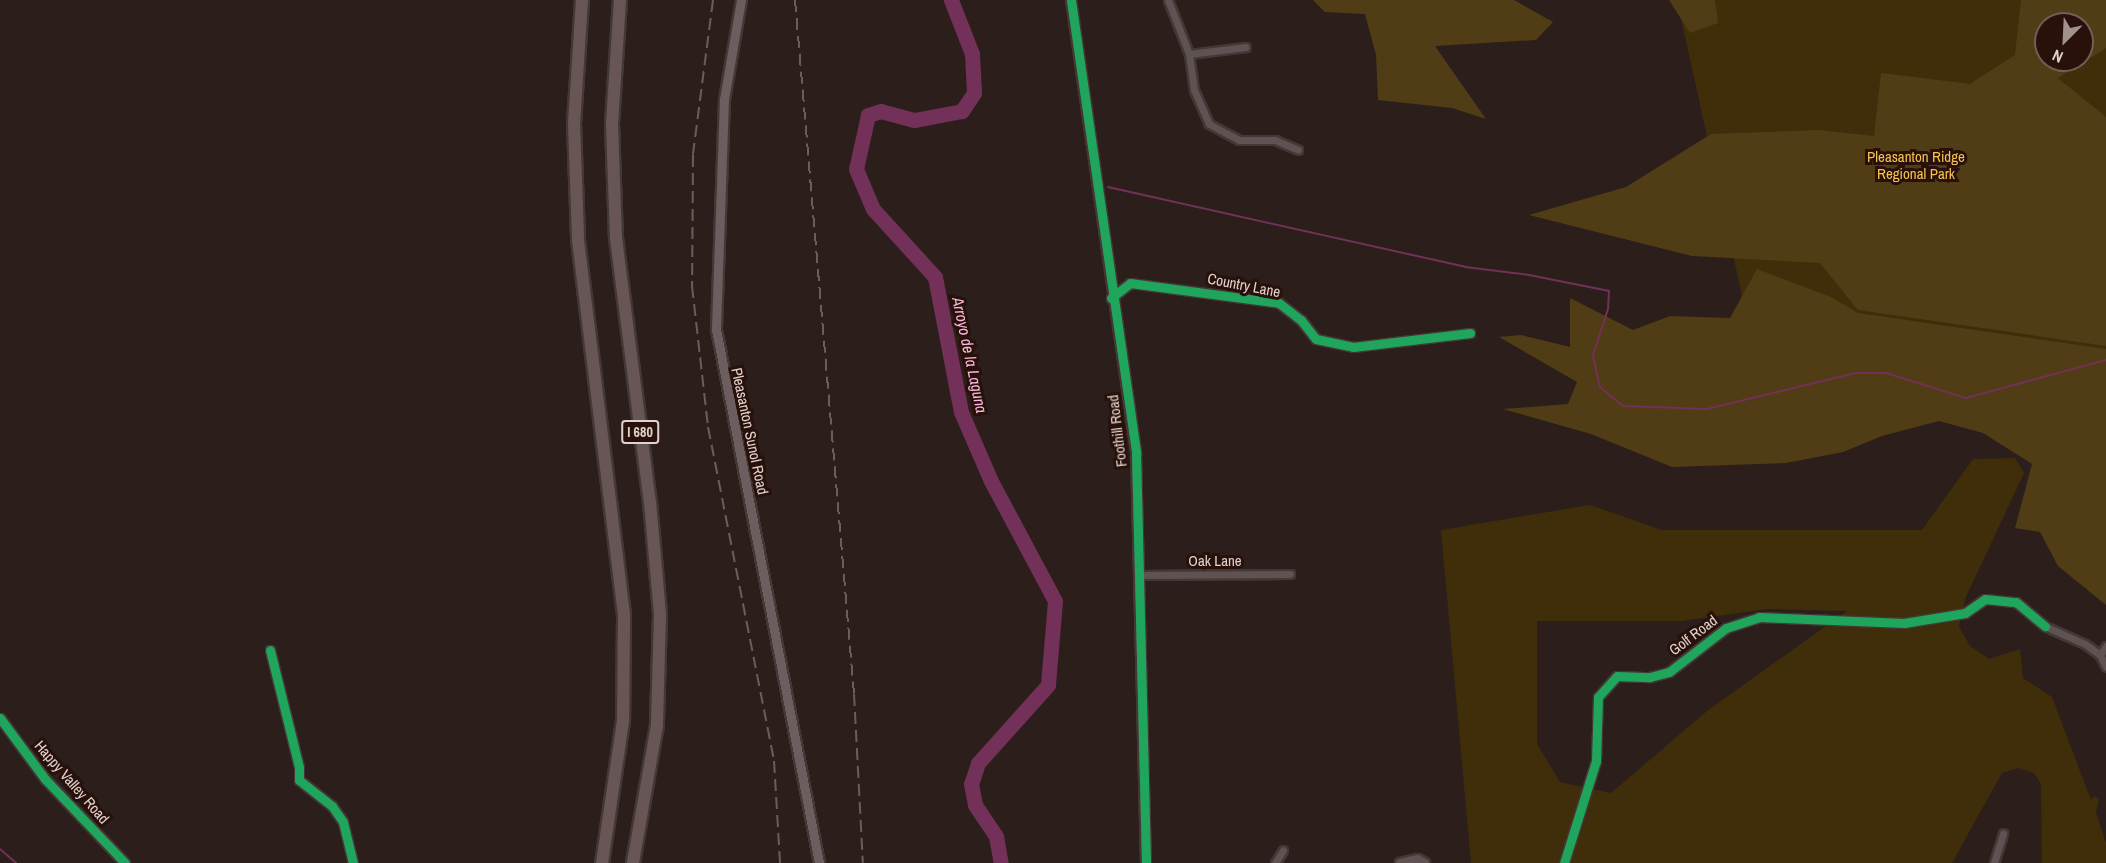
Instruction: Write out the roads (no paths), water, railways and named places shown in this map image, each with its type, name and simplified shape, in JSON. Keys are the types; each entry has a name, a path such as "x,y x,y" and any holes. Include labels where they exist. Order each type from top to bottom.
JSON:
{"highway":[{"name":"I 680","path":"582,0 574,123 578,240 624,616 622,732 602,863"},
{"name":"I 680","path":"620,0 612,124 616,238 650,502 660,615 657,725 633,863"}],"main road":[{"name":"Pleasanton Sunol Road","path":"741,0 721,140 716,328 819,863"}],"street":[{"name":"Foothill Road","path":"1071,0 1096,159 1111,298 1136,453 1141,575 1146,863"},
{"path":"1168,0 1189,54 1194,90 1209,124 1239,140 1275,140 1298,150"},
{"path":"1189,54 1246,47"},
{"name":"Country Lane","path":"1111,298 1130,283 1279,303 1301,320 1316,339 1353,347 1470,333"},
{"name":"Oak Lane","path":"1141,575 1290,574"},
{"name":"Golf Road","path":"1564,863 1596,761 1598,697 1617,676 1650,677 1669,672 1726,628 1759,617 1904,623 1965,613 1985,599 2016,602 2047,627 2085,644 2100,655"},
{"path":"2106,646 2100,655 2106,667"},
{"path":"270,650 299,780 332,806 343,822 353,863"},
{"name":"Happy Valley Road","path":"0,718 45,779 125,863"},
{"path":"1994,863 2003,833"},
{"path":"1275,863 1283,850"},
{"path":"1400,863 1418,859 1425,863"}],"waterway":[{"name":"Arroyo de la Laguna","path":"951,0 972,54 974,93 962,111 914,120 881,111 868,115 856,169 873,209 935,277 961,412 991,481 1055,601 1048,685 978,763 971,784 975,805 996,836 1001,863"},
{"path":"1108,187 1465,267 1529,275 1609,291 1608,309 1593,355 1600,387 1623,406 1707,409 1856,373 1886,373 1966,398 2106,360"},
{"path":"0,849 16,863"}],"railway":[{"path":"713,0 693,155 692,286 708,427 774,761 780,863"},
{"path":"795,0 854,694 863,863"}],"park label":[{"name":"Pleasanton Ridge Regional Park","path":"1916,164"}]}
